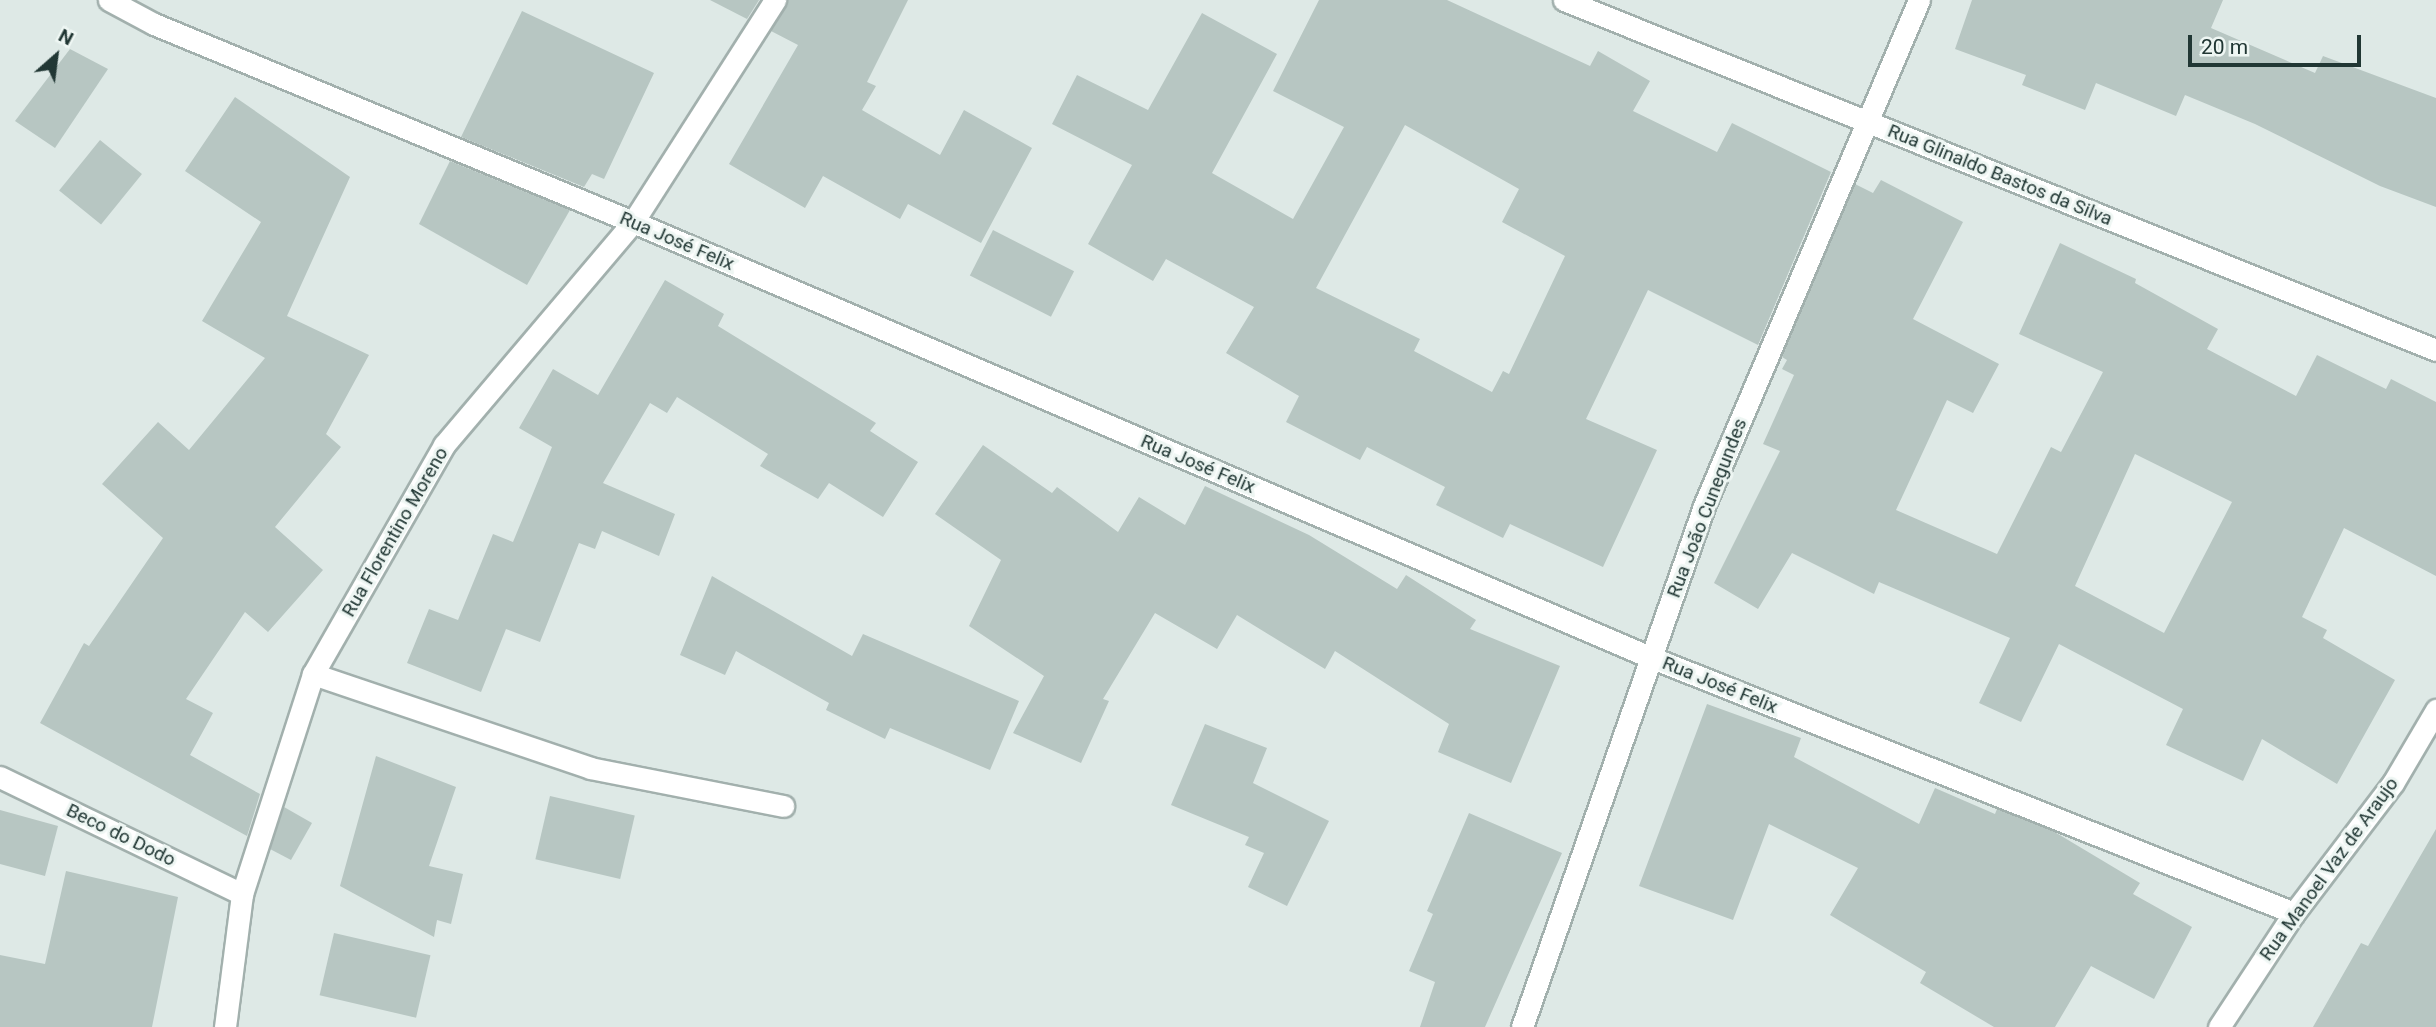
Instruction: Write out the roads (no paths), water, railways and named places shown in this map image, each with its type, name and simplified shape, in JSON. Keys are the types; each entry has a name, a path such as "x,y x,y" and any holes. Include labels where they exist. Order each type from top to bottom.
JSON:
{"street":[{"name":"Rua José Felix","path":"109,0 155,24 633,222 1650,657 2294,913"},
{"name":"Rua Florentino Moreno","path":"225,1027 242,894 313,674 444,445 633,222 775,0"},
{"name":"Rua Glinaldo Bastos da Silva","path":"1564,0 2436,350"},
{"name":"Rua João Cunegundes","path":"1522,1027 1704,506 1871,122 1919,0"},
{"path":"313,674 590,768 783,806"},
{"name":"Rua Manoel Vaz de Araujo","path":"2219,1027 2294,913 2393,783 2436,709"},
{"name":"Beco do Dodo","path":"0,777 242,894"}]}
